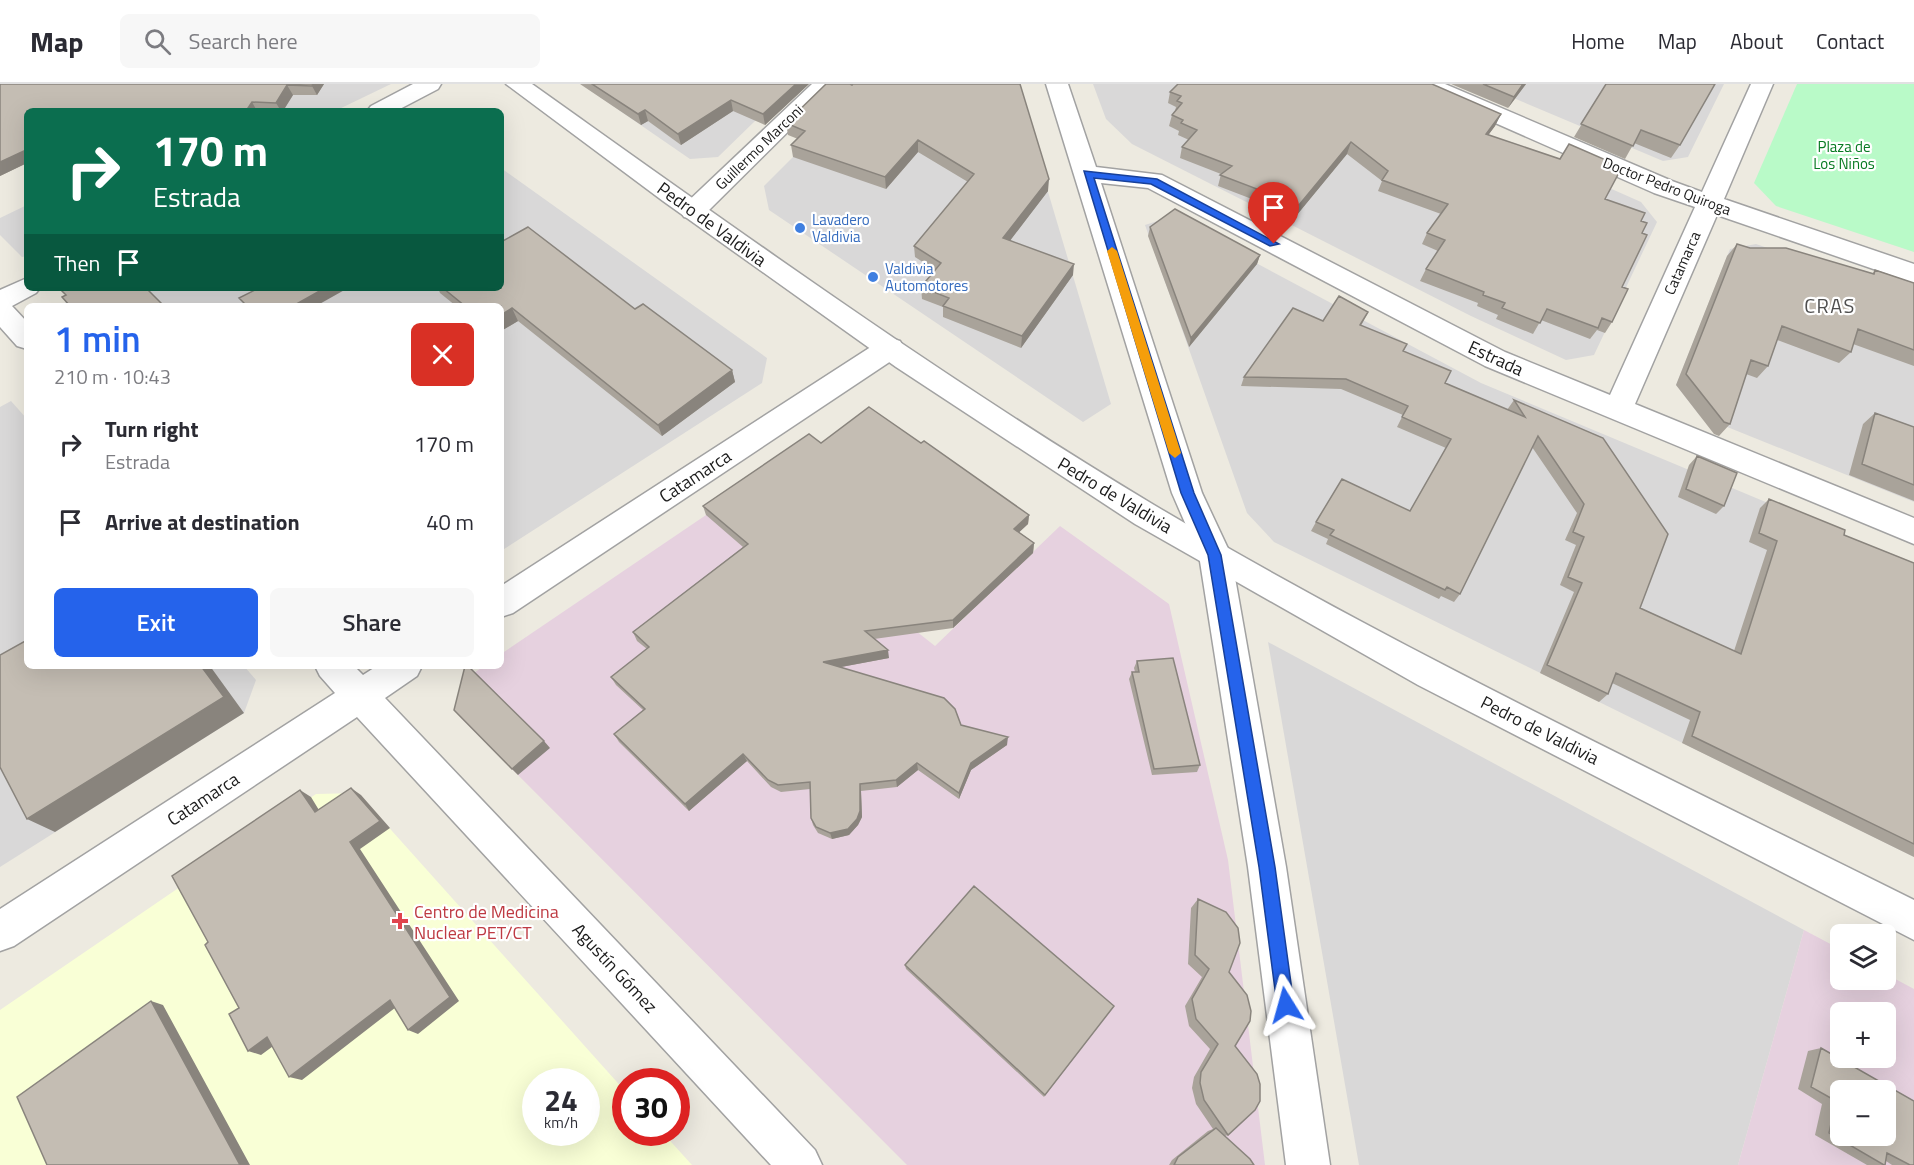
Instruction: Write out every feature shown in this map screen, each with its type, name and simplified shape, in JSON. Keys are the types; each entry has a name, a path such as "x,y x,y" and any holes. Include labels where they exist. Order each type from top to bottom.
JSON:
{"street":[{"path":"385,108 430,84"},
{"name":"Pedro de Valdivia","path":"517,84 890,348 1050,456 1215,555 1456,687 1914,921"},
{"name":"Guillermo Marconi","path":"693,210 825,84"},
{"path":"1057,84 1088,174 1187,493 1215,555 1267,867 1308,1165"},
{"name":"Doctor Pedro Quiroga","path":"1426,84 1662,188 1914,274"},
{"name":"Catamarca","path":"1618,410 1762,84"},
{"name":"Estrada","path":"1088,174 1153,181 1495,359 1914,531"},
{"path":"0,301 24,289"},
{"path":"0,310 24,336"},
{"name":"Catamarca","path":"504,601 890,348"},
{"name":"Agustín Gómez","path":"335,669 800,1165"},
{"name":"Catamarca","path":"0,932 400,669"}],"shaded area":[{"path":"276,84 391,84 341,108 227,108"},
{"path":"581,84 793,84 718,157 690,159"},
{"path":"866,84 1016,84 1111,404 1083,422 769,210 764,186"},
{"path":"1093,84 1374,84 1641,202 1657,222 1594,355 1566,360 1471,316 1132,144 1106,119"},
{"path":"1480,84 1724,84 1688,157 1663,161"},
{"path":"504,170 767,358 762,383 504,549 504,303 65,302 71,291 504,291"},
{"path":"24,206 24,257 0,235 0,218"},
{"path":"1170,217 1481,383 1914,564 1914,857 1274,542 1247,513 1145,225"},
{"path":"1756,244 1914,299 1914,502 1700,416 1676,385 1730,249"},
{"path":"11,401 24,416 24,669 247,669 256,680 244,713 0,867 0,407"},
{"path":"740,492 935,646 1060,526 1169,604 1228,860 1265,1165 907,1165 460,717 471,675 480,669 504,669 504,652"},
{"path":"1268,642 1804,930 1738,1165 1359,1165"},
{"path":"358,793 612,1076 612,1146 675,1146 692,1165 0,1165 0,1010 316,794"},
{"path":"1804,930 1830,944 1830,990 1896,990 1896,979 1914,989 1914,1165 1738,1165"}],"green space":[{"name":"Plaza de Los Niños","path":"1797,84 1914,84 1914,252 1776,206 1754,183"}],"building":[{"path":"0,84 313,84 312,86 287,85 276,103 252,102 248,108 24,108 24,151 0,162"},
{"path":"592,84 796,84 763,114 731,100 678,134 645,110 638,114"},
{"path":"826,84 1020,84 1049,179 1003,238 1074,264 1022,336 943,306 949,298 921,287 941,263 914,246 974,174 918,140 885,177 791,145 805,131 786,123"},
{"path":"1178,84 1432,84 1501,114 1486,134 1560,159 1569,144 1622,167 1605,199 1645,213 1641,221 1647,223 1642,233 1647,235 1622,287 1628,289 1612,322 1602,318 1598,328 1547,309 1540,323 1502,308 1505,303 1483,295 1484,292 1426,269 1445,240 1427,233 1448,204 1382,180 1388,171 1351,142 1299,205 1220,175 1232,166 1182,147 1197,130 1181,123 1183,120 1172,115 1182,103 1177,101 1181,96 1170,92"},
{"path":"1483,84 1523,84 1514,97"},
{"path":"1606,84 1715,84 1680,145 1641,130 1633,146 1581,124"},
{"path":"1175,209 1260,255 1191,338 1150,227"},
{"path":"528,227 635,309 643,304 732,370 658,425 512,308 504,313 504,303 461,303 447,291 504,291 504,240"},
{"path":"1737,244 1750,248 1786,248 1874,274 1875,270 1914,283 1914,350 1858,329 1851,352 1782,326 1768,366 1751,360 1730,424 1724,422 1686,374"},
{"path":"62,291 149,291 161,303 67,303 62,297 66,295"},
{"path":"253,291 320,291 298,303 244,303 239,298"},
{"path":"1339,296 1368,312 1360,325 1407,344 1403,351 1451,371 1445,383 1525,417 1514,400 1603,438 1668,534 1640,608 1741,654 1777,541 1759,533 1769,499 1845,530 1844,535 1914,563 1914,844 1692,736 1700,712 1616,673 1608,694 1547,665 1582,583 1568,577 1584,537 1573,532 1584,504 1538,436 1460,594 1447,587 1445,590 1330,535 1334,530 1316,522 1342,479 1410,511 1451,439 1402,417 1408,406 1346,379 1244,377 1293,308 1323,321"},
{"path":"869,407 921,443 924,441 1029,515 1014,529 1034,543 953,620 865,631 888,650 823,662 944,698 955,709 961,725 1008,737 971,763 959,793 917,763 896,780 860,784 860,811 857,819 848,829 830,833 816,827 811,818 810,782 778,785 768,780 743,754 685,804 614,734 645,709 611,677 649,647 633,632 748,544 703,506 809,434 821,443"},
{"path":"1875,413 1914,427 1914,485 1862,464"},
{"path":"1697,456 1737,473 1724,506 1686,489"},
{"path":"24,642 24,669 203,669 224,697 27,819 0,767 0,655"},
{"path":"1173,658 1200,765 1154,769 1132,672 1139,672 1137,661"},
{"path":"464,669 471,669 544,741 512,769 454,710"},
{"path":"351,788 380,821 350,842 450,997 408,1030 390,1000 289,1077 267,1037 248,1051 229,1014 239,1008 205,945 208,942 172,876 300,790 315,812"},
{"path":"974,886 1114,1006 1045,1095 905,965"},
{"path":"1198,899 1226,912 1238,928 1240,943 1229,972 1247,995 1251,1011 1250,1021 1235,1046 1257,1074 1260,1084 1260,1101 1255,1110 1228,1135 1204,1100 1200,1083 1201,1072 1218,1044 1196,1019 1192,999 1209,969 1195,955"},
{"path":"151,1001 240,1165 47,1165 17,1097"},
{"path":"1821,1048 1830,1053 1830,1068 1856,1068 1877,1080 1830,1080 1830,1098 1811,1087"},
{"path":"1896,1091 1914,1101 1914,1165 1887,1153 1884,1165 1851,1146 1896,1146"},
{"path":"1216,1128 1254,1165 1174,1165 1178,1157"}],"slow traffic":[{"path":"1112,251 1175,453"}],"place":[{"name":"Lavadero Valdivia","path":"800,228"},
{"name":"Valdivia Automotores","path":"873,277"},
{"name":"Centro de Medicina Nuclear PET/CT","path":"400,921"}],"district":[{"name":"CRAS","path":"1830,305"}],"route":[{"path":"1274,244 1153,181 1088,174 1187,493 1215,555 1267,867 1286,1005"}]}
